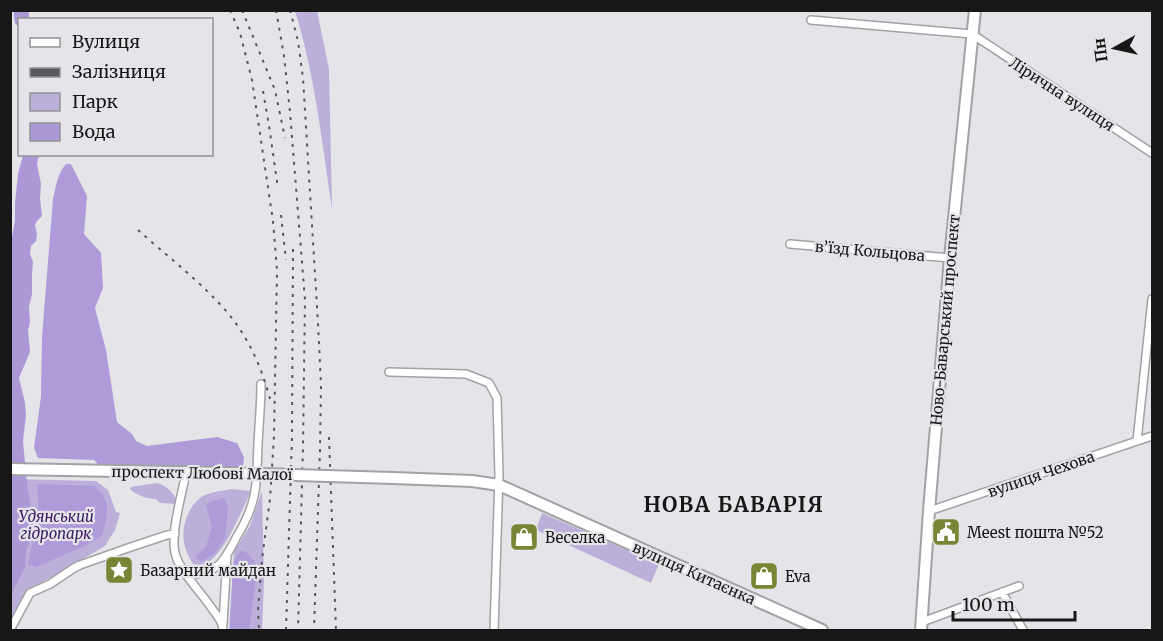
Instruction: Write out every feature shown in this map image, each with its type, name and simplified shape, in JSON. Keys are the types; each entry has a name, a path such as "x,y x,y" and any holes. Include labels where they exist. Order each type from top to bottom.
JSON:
{"main road":[{"name":"Ново-Баварський проспект","path":"922,628 929,511 950,258 975,10"},
{"name":"проспект Любові Малої","path":"10,469 393,478"},
{"name":"вулиця Китаєнка","path":"393,478 499,485 822,630"}],"street":[{"path":"811,20 972,34"},
{"name":"Лірична вулиця","path":"972,34 1152,153"},
{"name":"в’їзд Кольцова","path":"790,244 950,258"},
{"path":"1137,441 1152,299"},
{"path":"389,372 466,374 489,383 497,399 499,485 494,630"},
{"path":"188,575 213,570 227,555 247,518 255,495 261,384"},
{"name":"вулиця Чехова","path":"929,511 1152,436"},
{"path":"186,473 175,534 175,555 223,627"},
{"path":"10,630 30,593 50,584 74,568 175,534"},
{"path":"223,627 227,555"},
{"path":"922,628 1019,586"},
{"path":"1002,592 1023,630"}],"green space":[{"path":"295,11 317,11 329,69 332,209 313,84"},
{"path":"66,164 71,164 87,196 84,234 101,253 103,288 95,308 106,350 117,422 132,434 136,441 147,446 217,437 237,443 244,457 243,467 100,466 94,460 38,458 34,448 41,396 42,337 53,199 59,176"},
{"name":"Удянський гідропарк","path":"11,479 96,481 108,490 116,512 120,513 115,530 105,546 27,591 11,624"},
{"path":"157,483 172,492 177,501 176,504 160,503 156,499 142,496 130,489"},
{"path":"37,484 94,486 102,493 107,504 106,522 101,537 36,567 28,564 39,514"},
{"path":"231,489 251,491 232,530 214,558 200,565 193,564 185,548 183,536 190,510 203,496"},
{"path":"262,491 264,581 262,630 229,630 234,551 250,526"},
{"path":"224,498 228,506 225,538 215,553 203,561 197,560 196,556 206,547 212,527 206,505"},
{"path":"542,513 659,564 651,583 536,530"},
{"path":"240,551 246,552 255,562 256,579 249,630 230,630 233,564"}],"water":[{"path":"23,156 39,156 37,164 41,184 42,216 35,225 36,241 31,246 30,254 33,262 28,330 30,352 19,378 25,403 23,441 33,523 26,551 25,567 11,595 11,243 18,174"}],"waterway":[{"path":"21,10 22,18"}],"railway":[{"path":"230,10 240,33 252,80 273,221 277,270 274,436 258,610 259,630"},
{"path":"242,10 275,90 285,138"},
{"path":"276,10 290,112 305,300 298,630"},
{"path":"290,10 298,41 303,78 321,386 314,630"},
{"path":"263,91 278,189"},
{"path":"281,215 286,260"},
{"path":"138,230 206,290 235,322 254,355 271,403"},
{"path":"286,630 292,436 293,249"},
{"path":"329,437 336,630"}],"place":[{"name":"Meest пошта №52","path":"946,532"},
{"name":"Веселка","path":"524,537"},
{"name":"Базарний майдан","path":"119,570"},
{"name":"Eva","path":"764,576"}],"district":[{"name":"НОВА БАВАРІЯ","path":"734,504"}]}
